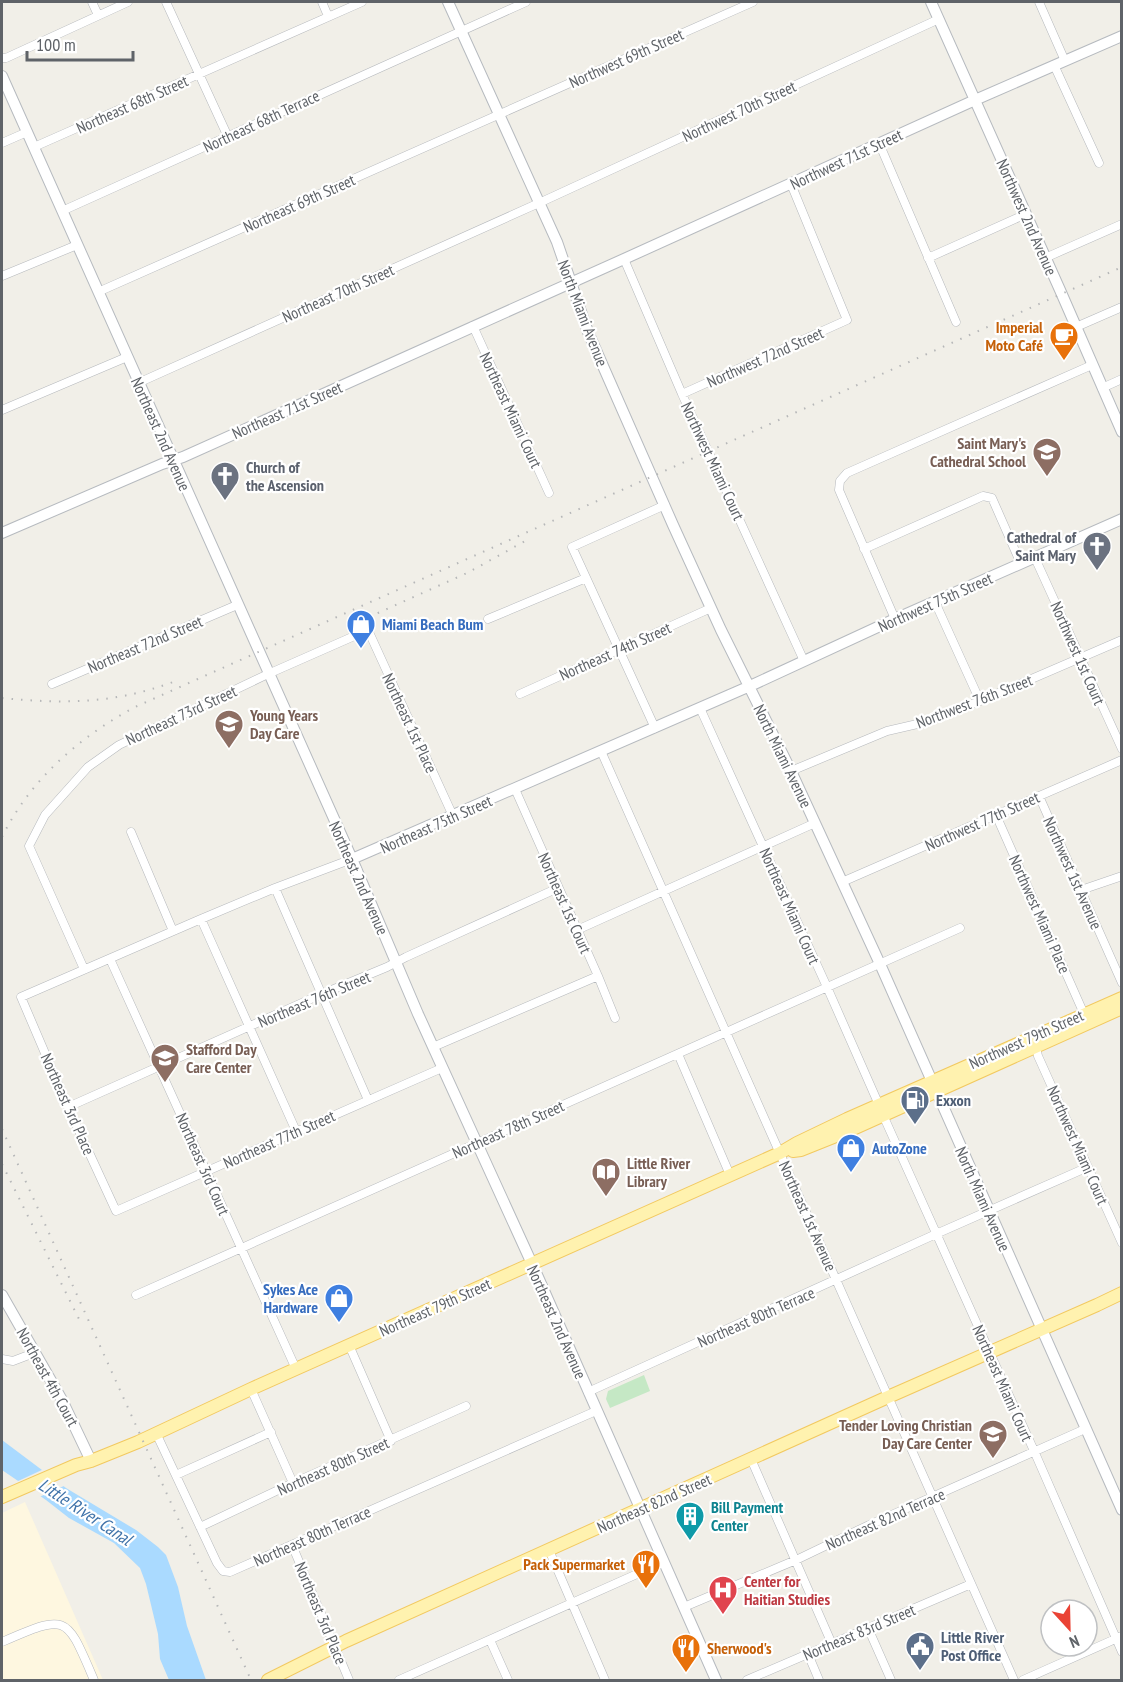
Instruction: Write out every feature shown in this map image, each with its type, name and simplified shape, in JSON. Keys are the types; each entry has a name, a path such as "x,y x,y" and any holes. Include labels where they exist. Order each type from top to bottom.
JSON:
{"main road":[{"name":"North Miami Avenue","path":"448,2 557,242 588,332 711,608 791,771 880,964 1041,1330 1086,1429 1116,1485 1122,1510"},
{"name":"Northwest 2nd Avenue","path":"931,2 1122,432"},
{"name":"Northwest 71st Street","path":"571,283 1122,36"},
{"name":"Northeast 2nd Avenue","path":"2,76 716,1680"},
{"name":"Northeast 71st Street","path":"2,533 571,283"},
{"name":"Northwest 75th Street","path":"750,686 1122,519"},
{"name":"Northeast 75th Street","path":"352,859 750,686"},
{"name":"Northwest 79th Street","path":"933,1087 1122,998"},
{"name":"Northwest 79th Street","path":"933,1087 1036,1047 1122,1008"},
{"path":"1036,1047 1084,1014"},
{"name":"Northeast 79th Street","path":"2,1506 27,1490 76,1465 91,1461 156,1433 780,1153 801,1150 933,1087"},
{"name":"Northeast 82nd Street","path":"268,1680 335,1646 1122,1293"},
{"name":"Northeast 4th Court","path":"2,1295 66,1407 91,1461"},
{"name":"Northeast 79th Street","path":"2,1497 27,1490"}],"street":[{"path":"92,2 98,15"},
{"path":"2,58 128,2"},
{"path":"166,2 228,137"},
{"path":"322,2 328,16"},
{"name":"Northeast 68th Street","path":"33,147 362,2"},
{"name":"Northeast 68th Terrace","path":"62,211 526,2"},
{"name":"Northwest 69th Street","path":"499,114 753,2"},
{"path":"1039,2 1065,61"},
{"name":"Northwest 70th Street","path":"539,202 939,19"},
{"path":"1054,65 1099,163"},
{"name":"Northeast 69th Street","path":"98,292 499,114"},
{"path":"2,143 27,132"},
{"path":"879,143 956,322"},
{"name":"Northwest 72nd Street","path":"682,394 847,320 791,184"},
{"name":"Northeast 70th Street","path":"138,382 539,202"},
{"path":"928,258 1026,214"},
{"path":"1046,258 1122,224"},
{"path":"2,276 77,245"},
{"name":"Northwest Miami Court","path":"624,259 682,394 804,661"},
{"path":"1076,327 1122,307"},
{"name":"Northeast Miami Court","path":"473,326 549,493"},
{"path":"2,410 127,357"},
{"path":"895,619 839,490 840,481 848,473 1092,365"},
{"path":"1102,388 1122,380"},
{"path":"864,549 983,496 992,498 1021,564"},
{"path":"655,728 572,547 665,505"},
{"name":"Northwest 1st Court","path":"1035,558 1122,749"},
{"path":"488,619 586,578"},
{"path":"935,602 980,701"},
{"name":"Northeast 72nd Street","path":"52,684 237,605"},
{"name":"Northeast 74th Street","path":"520,694 711,608"},
{"name":"Northeast 73rd Street","path":"84,969 29,846 45,815 88,767 118,745 268,674 368,630"},
{"name":"Northeast 1st Place","path":"368,630 453,816"},
{"name":"Northwest 76th Street","path":"791,771 887,731 926,722 980,701 1122,640"},
{"name":"Northeast Miami Court","path":"700,708 1118,1637 1122,1652"},
{"name":"Northeast 1st Avenue","path":"602,751 1014,1680"},
{"name":"Northwest 77th Street","path":"842,882 1122,760"},
{"name":"Northeast 1st Court","path":"515,789 615,1018"},
{"name":"Northwest 1st Avenue","path":"1039,796 1122,983"},
{"name":"Northwest Miami Place","path":"996,815 1084,1014"},
{"path":"577,930 815,823"},
{"path":"131,832 173,931"},
{"name":"Northeast 75th Street","path":"21,997 275,888 352,859"},
{"path":"1081,891 1122,876"},
{"path":"275,888 369,1100"},
{"name":"Northeast 76th Street","path":"68,1107 558,888"},
{"path":"201,919 296,1131"},
{"name":"Northeast 78th Street","path":"136,1295 960,928"},
{"name":"Northeast 3rd Court","path":"110,959 296,1369"},
{"path":"433,1047 598,976"},
{"name":"Northeast 3rd Place","path":"21,997 116,1212"},
{"name":"Northwest Miami Court","path":"1036,1047 1122,1243"},
{"path":"678,1054 730,1175"},
{"name":"Northeast 77th Street","path":"116,1212 442,1068"},
{"name":"Northeast 80th Terrace","path":"588,1392 1088,1167"},
{"path":"349,1345 391,1441"},
{"path":"2,1359 13,1361 34,1353"},
{"path":"251,1389 292,1483"},
{"name":"Northeast 80th Street","path":"200,1527 292,1483 466,1406"},
{"name":"Northeast 80th Terrace","path":"200,1527 221,1569 225,1572 233,1571 596,1411"},
{"name":"Northeast 82nd Terrace","path":"684,1607 796,1560 869,1525 1086,1429"},
{"path":"176,1475 271,1432"},
{"path":"156,1433 200,1527"},
{"path":"751,1459 832,1644"},
{"name":"Northeast 3rd Place","path":"292,1545 349,1680"},
{"path":"549,1550 605,1680"},
{"path":"399,1680 664,1562"},
{"name":"Northeast 83rd Street","path":"747,1680 971,1584"},
{"path":"2,1642 44,1624 59,1624 67,1628 76,1639 94,1680"},
{"path":"868,1628 891,1680"},
{"path":"1023,1680 1118,1637"},
{"path":"490,1640 508,1680"},
{"path":"808,1654 819,1680"}],"shaded area":[{"path":"25,1502 103,1680 2,1680 2,1513"}],"green space":[{"path":"644,1375 650,1391 610,1408 606,1399 608,1391"}],"water":[{"name":"Little River Canal","path":"2,1440 66,1488 136,1530 166,1555 206,1680 169,1680 160,1659 158,1634 140,1568 114,1543 69,1518 2,1470"}],"pier":[{"path":"44,1469 66,1485 37,1498 16,1482"}],"railway":[{"path":"2,837 13,816 27,797 58,762 95,732 135,707 1122,267"},
{"path":"369,617 467,573 527,540"},
{"path":"2,698 46,701 88,700 130,695 173,682"},
{"path":"2,1129 251,1680"},
{"path":"2,1164 79,1319"}],"place":[{"name":"Imperial Moto Café","path":"1064,362"},
{"name":"Saint Mary's Cathedral School","path":"1047,478"},
{"name":"Church of the Ascension","path":"225,502"},
{"name":"Cathedral of Saint Mary","path":"1097,572"},
{"name":"Miami Beach Bum","path":"361,650"},
{"name":"Young Years Day Care","path":"229,750"},
{"name":"Stafford Day Care Center","path":"165,1084"},
{"name":"Exxon","path":"915,1126"},
{"name":"AutoZone","path":"851,1174"},
{"name":"Little River Library","path":"606,1198"},
{"name":"Sykes Ace Hardware","path":"339,1324"},
{"name":"Tender Loving Christian Day Care Center","path":"993,1460"},
{"name":"Bill Payment Center","path":"690,1542"},
{"name":"Pack Supermarket","path":"646,1590"},
{"name":"Center for Haitian Studies","path":"723,1616"},
{"name":"Little River Post Office","path":"920,1672"},
{"name":"Sherwood's","path":"686,1674"}]}
